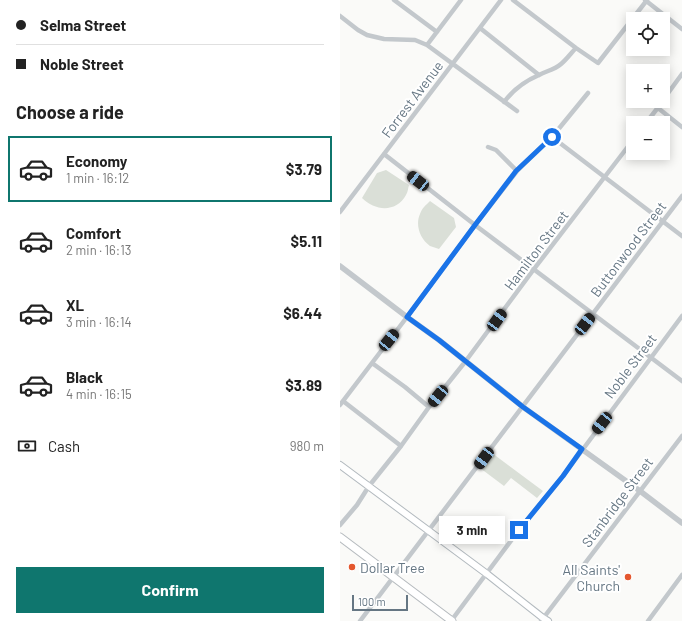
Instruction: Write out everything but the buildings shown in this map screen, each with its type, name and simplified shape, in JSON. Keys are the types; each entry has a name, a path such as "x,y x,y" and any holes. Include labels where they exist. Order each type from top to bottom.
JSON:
{"main road":[{"path":"340,465 487,574 544,620"},
{"path":"340,537 452,621"}],"street":[{"path":"394,0 437,32"},
{"path":"427,45 461,0"},
{"name":"Forrest Avenue","path":"340,212 501,0"},
{"path":"513,0 598,63 646,0 682,29"},
{"path":"340,16 367,35 384,39 415,40 427,45 517,110"},
{"path":"480,28 539,75"},
{"path":"504,102 517,88 561,64 576,48"},
{"path":"670,91 682,74"},
{"path":"401,446 342,403 516,171 552,137 588,93"},
{"path":"652,116 658,108 682,126"},
{"path":"552,137 682,236"},
{"path":"488,147 496,150 516,171"},
{"name":"Hamilton Street","path":"340,525 357,505 369,486 626,149"},
{"path":"384,154 568,296 594,313 682,381"},
{"name":"Buttonwood Street","path":"360,621 682,196"},
{"path":"340,266 439,340 523,407 682,523"},
{"name":"Noble Street","path":"452,621 519,530 563,476 682,316"},
{"path":"372,363 429,407"},
{"name":"Stanbridge Street","path":"544,620 682,436"},
{"path":"648,621 682,575"}],"shaded area":[{"path":"386,170 409,185 408,191 402,201 397,205 379,208 373,206 362,198 377,173"},
{"path":"430,201 454,218 456,227 439,249 426,243 419,232 418,227 421,212"},
{"path":"492,453 543,491 537,498 511,478 504,486 480,468"}],"place":[{"name":"Dollar Tree","path":"352,567"},
{"name":"All Saints' Church","path":"628,577"}],"route":[{"path":"519,530 563,476 582,449 523,407 439,340 407,317 516,171 552,137"}]}
